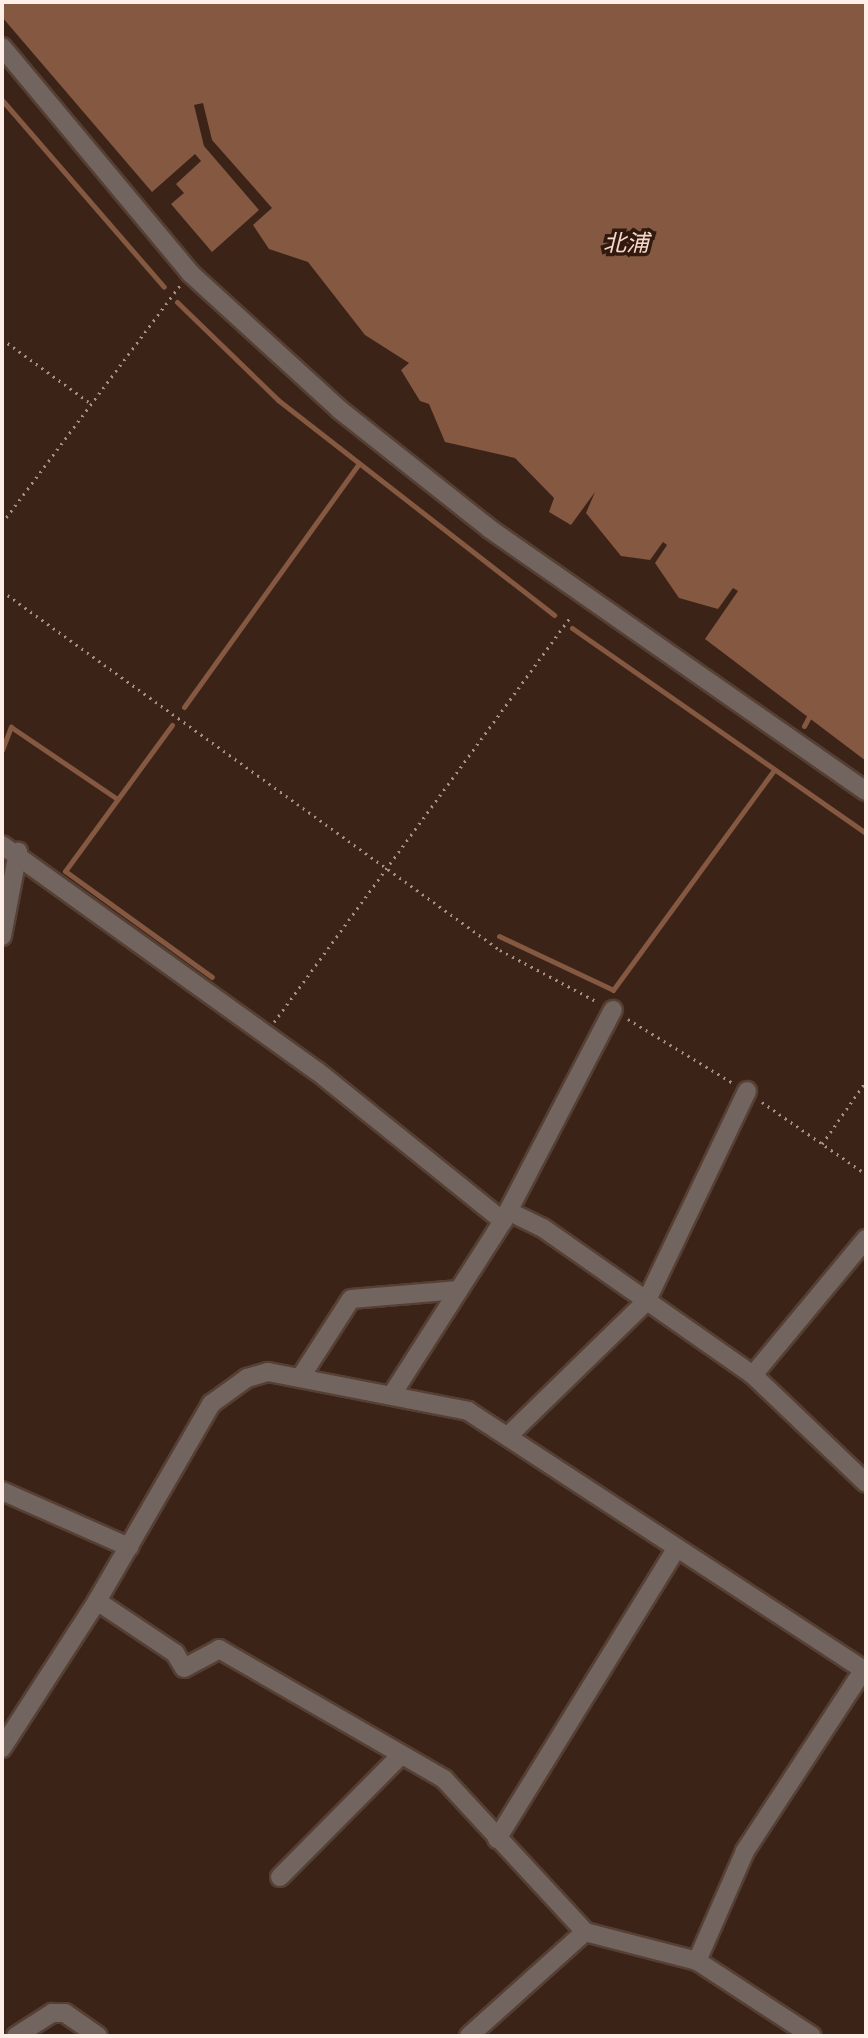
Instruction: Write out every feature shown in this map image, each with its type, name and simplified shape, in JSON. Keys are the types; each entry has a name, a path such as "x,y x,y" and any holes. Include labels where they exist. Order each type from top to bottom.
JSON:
{"street":[{"path":"2,47 190,273 340,410 491,530 866,791"},
{"path":"2,936 10,848"},
{"path":"10,848 266,1033 505,1216 646,1302 753,1375 866,1483"},
{"path":"393,1393 505,1216 613,1010"},
{"path":"509,1435 646,1302 747,1091"},
{"path":"753,1375 866,1239"},
{"path":"302,1375 351,1299 459,1290"},
{"path":"2,1748 97,1601 211,1404 247,1377 268,1371 302,1375 468,1411 509,1435 865,1670 745,1851 697,1961"},
{"path":"2,1491 129,1547"},
{"path":"497,1839 677,1548"},
{"path":"97,1601 175,1653 184,1668 219,1649 444,1779 585,1932 697,1961 812,2036"},
{"path":"279,1877 401,1755"},
{"path":"469,2036 585,1932"},
{"path":"16,2036 52,2013 65,2013 98,2036"}],"path":[{"path":"2,523 89,402 190,273"},
{"path":"2,339 89,402"},
{"path":"2,592 500,950 613,1010 747,1091 866,1174"},
{"path":"266,1033 571,616"},
{"path":"822,1145 866,1081"}],"water":[{"name":"北浦","path":"2,2 866,2 866,761 705,639 738,591 733,588 718,609 679,598 655,563 667,545 663,542 650,560 621,556 586,513 595,492 571,525 549,512 554,498 515,458 445,442 429,404 420,401 401,370 409,363 365,335 308,262 269,249 253,225 272,208 212,140 203,103 194,105 204,146 259,210 212,252 171,204 184,193 176,184 201,161 195,154 152,192 2,17"}],"waterway":[{"path":"2,100 164,287"},
{"path":"177,302 278,400 554,615"},
{"path":"184,707 358,465"},
{"path":"572,628 866,833"},
{"path":"804,726 811,713"},
{"path":"172,725 65,871 212,977"},
{"path":"2,750 11,727 116,798"},
{"path":"499,936 613,990 774,770"}]}
